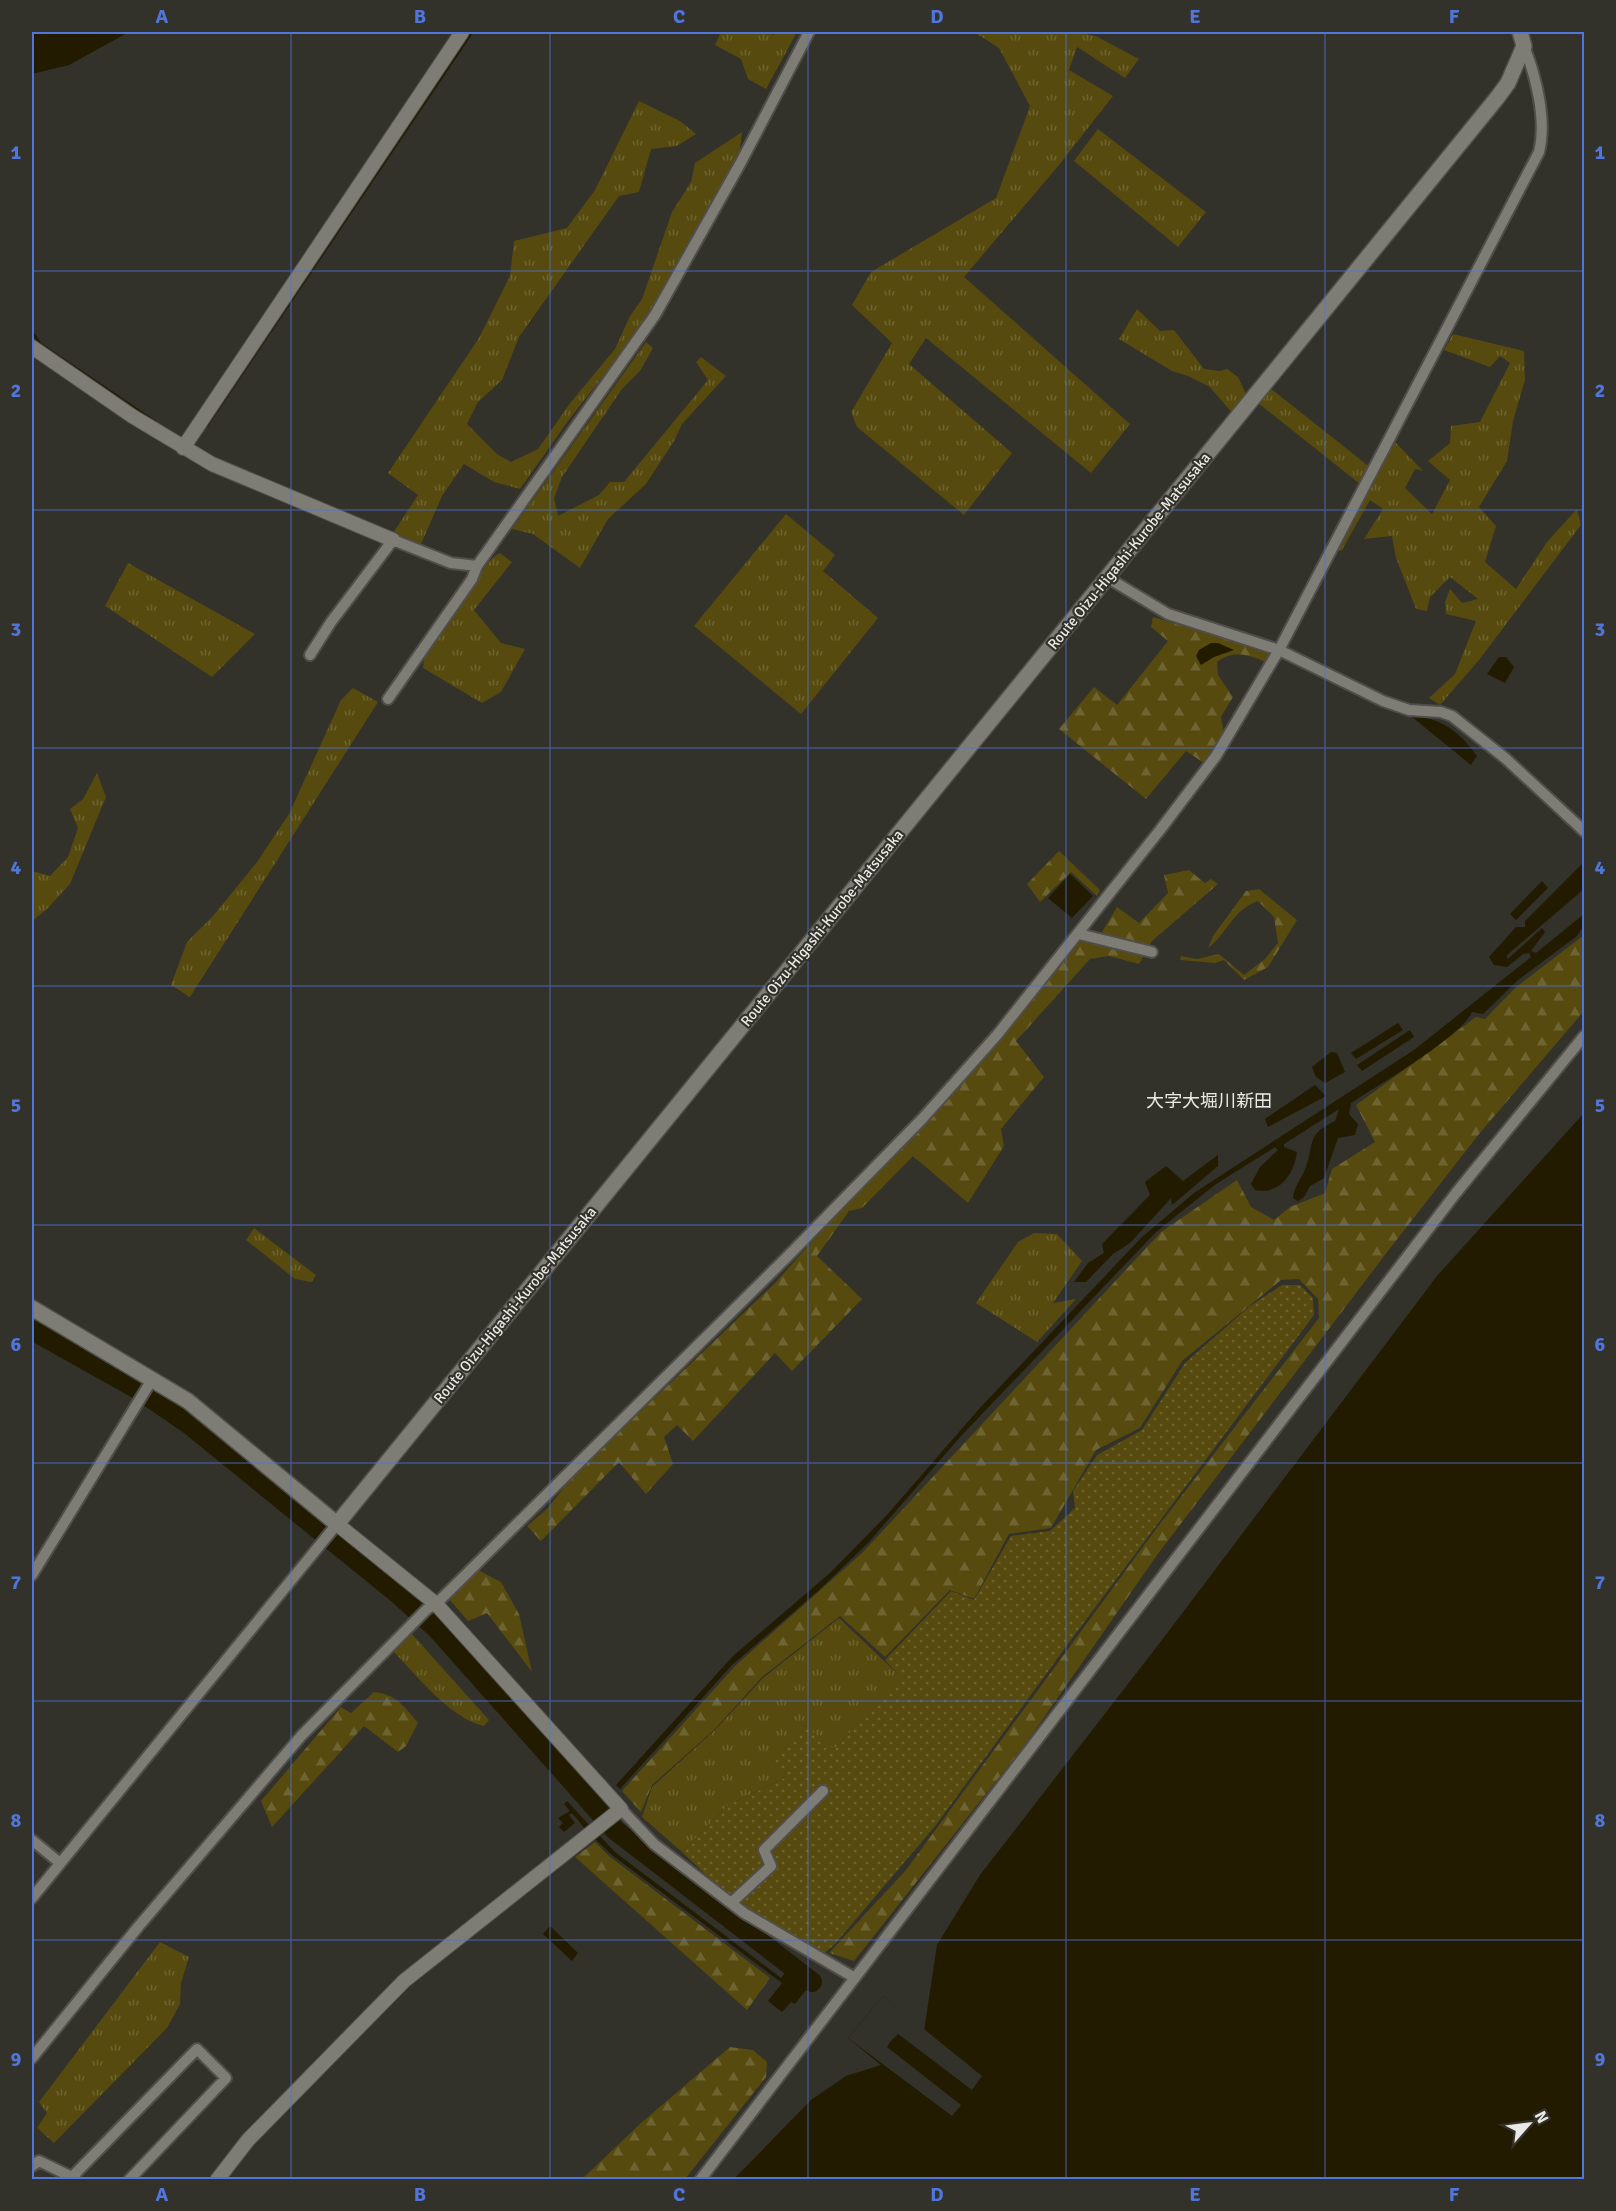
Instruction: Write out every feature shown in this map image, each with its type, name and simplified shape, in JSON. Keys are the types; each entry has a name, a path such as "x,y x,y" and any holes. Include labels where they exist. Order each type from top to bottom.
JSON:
{"main road":[{"name":"Route Oizu-Higashi-Kurobe-Matsusaka","path":"335,1527 1497,98 1508,83 1522,39"},
{"path":"32,1308 150,1381 188,1401 335,1527"}],"street":[{"path":"183,448 462,32"},
{"path":"388,699 472,579 477,566 655,315 740,164 809,32"},
{"path":"32,2058 138,1927 302,1736 417,1618 788,1256 923,1118 997,1035 1079,934 1216,756 1279,650 1539,152 1542,131 1538,103 1531,63 1522,39"},
{"path":"32,347 183,448 213,464 451,563 477,566"},
{"path":"310,655 331,622 393,540"},
{"path":"1108,578 1168,614 1279,650 1398,707 1441,712 1452,716 1505,758 1584,831"},
{"path":"1079,934 1152,952"},
{"path":"700,2180 1456,1193 1584,1036"},
{"path":"32,1575 150,1381"},
{"path":"32,1898 335,1527 431,1606 618,1811 654,1844 731,1903 855,1978"},
{"path":"731,1903 771,1866 764,1850 822,1791"},
{"path":"217,2180 248,2140 404,1981 618,1811"},
{"path":"32,1840 60,1863"},
{"path":"32,2166 39,2161 74,2178 197,2049 226,2079 129,2180"}],"green space":[{"path":"721,32 766,32 773,35 775,32 797,32 766,89 748,79 741,59 715,45"},
{"path":"974,32 1074,32 1096,36 1139,59 1125,78 1077,47 1069,70 1113,96 1059,165 964,277 1130,424 1091,473 926,338 909,364 1012,453 964,515 857,427 851,412 892,343 852,305 871,272 996,198 1030,106 999,48"},
{"path":"639,101 680,121 696,134 677,146 651,149 639,192 619,196 519,337 502,380 478,402 467,424 497,454 511,462 538,449 571,402 615,349 630,316 642,299 672,212 691,182 695,163 742,132 739,155 649,317 568,421 520,489 494,482 464,464 442,496 421,544 393,533 418,495 388,473 479,338 510,276 514,241 567,228 595,190"},
{"path":"1098,129 1206,212 1178,247 1074,161"},
{"path":"1137,309 1160,331 1174,330 1204,369 1220,371 1227,369 1238,377 1246,394 1233,414 1210,387 1172,371 1119,339"},
{"path":"1453,334 1524,351 1525,380 1513,421 1507,461 1479,507 1496,526 1485,562 1516,589 1547,542 1577,509 1581,525 1479,660 1440,705 1429,698 1455,674 1476,621 1446,614 1445,602 1450,589 1462,603 1478,599 1450,577 1430,597 1427,611 1416,609 1396,558 1392,536 1364,539 1383,509 1370,500 1342,550 1336,551 1395,442 1423,471 1415,469 1405,488 1432,514 1450,480 1428,461 1450,443 1451,426 1480,422 1510,363 1500,356 1490,367 1444,350"},
{"path":"646,342 653,348 640,371 622,389 562,477 554,498 558,516 599,495 610,482 624,482 708,380 696,362 701,357 726,376 682,424 674,441 646,484 608,519 580,568 533,534 512,529"},
{"path":"1270,388 1371,468 1360,484 1258,403"},
{"path":"786,514 835,555 823,571 878,618 801,714 694,626"},
{"path":"500,553 512,562 474,610 501,643 525,649 501,692 482,703 423,668 424,656 487,565"},
{"path":"128,563 255,634 212,677 105,606"},
{"path":"1153,617 1272,653 1266,662 1247,655 1235,654 1217,662 1218,675 1233,697 1221,717 1224,734 1204,763 1186,751 1146,799 1059,729 1094,687 1117,705 1168,641 1151,627"},
{"path":"353,688 378,702 190,997 171,985 187,942 214,915 257,862 289,814 341,700"},
{"path":"97,773 106,797 70,884 47,909 32,921 32,871 50,876 68,857 78,828 70,809 83,799"},
{"path":"1059,851 1100,890 1097,896 1071,872 1040,902 1027,884"},
{"path":"1189,870 1205,883 1211,879 1218,884 1152,941 1139,964 1109,956 1090,959 1016,1041 1044,1077 1001,1129 1004,1146 968,1203 913,1156 862,1208 849,1211 817,1256 862,1299 792,1371 775,1353 693,1441 677,1425 664,1437 673,1464 646,1494 619,1462 541,1541 527,1526 547,1509 572,1477 775,1283 835,1216 913,1138 971,1074 1080,940 1096,942 1117,907 1139,923 1168,893 1164,875"},
{"path":"1259,889 1297,920 1268,967 1244,980 1224,960 1215,963 1180,960 1181,956 1197,959 1219,954 1244,975 1265,959 1278,943 1274,917 1258,901 1242,910 1208,948 1213,936 1246,891"},
{"path":"1584,935 1584,1011 1479,1134 1388,1251 1157,1555 1027,1742 854,1961 829,1953 906,1870 1156,1529 1319,1318 1318,1299 1299,1279 1281,1280 1182,1361 1140,1428 1096,1450 1051,1528 1009,1534 974,1599 950,1590 885,1657 840,1616 762,1677 714,1730 652,1785 641,1812 622,1791 736,1665 862,1553 1161,1232 1237,1180 1251,1207 1274,1220 1290,1207 1325,1193 1332,1169 1375,1142 1356,1105 1476,1017 1485,1019 1515,988"},
{"path":"254,1228 316,1275 312,1282 295,1279 246,1240"},
{"path":"1034,1233 1057,1234 1082,1261 1053,1303 1076,1299 1037,1342 976,1303 1018,1242"},
{"path":"1282,1285 1300,1285 1313,1298 1314,1315 1073,1637 936,1825 834,1945 824,1953 729,1897 682,1852 728,1805 785,1778 767,1761 804,1725 834,1749 902,1679 885,1660 951,1591 974,1600 1011,1536 1050,1531 1075,1508 1073,1491 1097,1455 1142,1430 1185,1363 1250,1306"},
{"path":"478,1570 501,1582 519,1614 532,1672 487,1613 468,1621 450,1600"},
{"path":"839,1618 903,1679 833,1750 804,1725 785,1778 728,1805 682,1852 642,1817 652,1787 715,1730 763,1678"},
{"path":"411,1633 489,1720 484,1726 459,1715 447,1706 394,1652"},
{"path":"374,1692 394,1698 418,1723 406,1746 398,1752 364,1726 272,1827 261,1801 341,1707 351,1713"},
{"path":"595,1842 609,1856 770,1978 747,2010 575,1857"},
{"path":"160,1942 189,1957 181,1983 180,2004 167,2028 54,2143 37,2128 47,2113 39,2102"},
{"path":"730,2047 753,2050 767,2062 766,2077 685,2179 582,2179 641,2123"}],"shaded area":[{"path":"32,32 129,32 69,65 32,74"},
{"path":"1211,643 1218,643 1234,650 1214,657 1201,665 1196,656 1199,650"},
{"path":"1499,657 1506,657 1514,667 1505,683 1487,674"},
{"path":"1412,717 1432,719 1457,733 1477,756 1471,765"},
{"path":"1584,862 1584,889 1506,956 1508,959 1542,928 1545,932 1531,951 1536,953 1584,914 1584,925 1577,936 1518,980 1483,1014 1472,1012 1465,1022 1436,1047 1351,1103 1349,1114 1358,1124 1355,1135 1338,1138 1324,1178 1310,1186 1304,1197 1298,1201 1293,1198 1306,1167 1313,1140 1320,1130 1335,1121 1339,1109 1284,1144 1284,1147 1297,1152 1293,1168 1284,1182 1264,1191 1255,1190 1251,1184 1260,1167 1278,1150 1275,1147 1216,1184 1156,1232 961,1436 868,1543 819,1590 732,1665 620,1789 616,1785 733,1656 830,1573 886,1516 979,1409 1141,1238 1194,1193 1414,1050 1531,957 1529,953 1523,954 1507,967 1494,965 1489,957 1516,927 1525,927 1525,921"},
{"path":"1070,874 1093,896 1072,918 1048,898"},
{"path":"1542,881 1548,888 1516,920 1510,914"},
{"path":"1398,1023 1403,1030 1356,1059 1351,1053"},
{"path":"1410,1030 1414,1037 1362,1071 1357,1065"},
{"path":"1331,1052 1337,1053 1345,1072 1325,1083 1316,1077 1312,1067"},
{"path":"1315,1085 1326,1096 1268,1127 1265,1119"},
{"path":"1584,1113 1584,2179 733,2180 811,2100 846,2076 881,2065 848,2038 883,1996 924,2031 937,1945 980,1875 1162,1640 1437,1276"},
{"path":"1218,1155 1218,1166 1172,1205 1171,1198 1130,1243 1113,1254 1086,1282 1074,1282 1088,1263 1104,1253 1102,1244 1150,1195 1145,1182 1166,1166 1183,1181"},
{"path":"567,1801 589,1825 585,1829 572,1813 569,1815 575,1823 564,1832 559,1827 563,1823 558,1818 570,1811 564,1804"},
{"path":"599,1835 615,1852 781,1978 793,1962 814,1980 795,2004 791,2002 782,2012 768,2001 782,1983 612,1855 595,1839"},
{"path":"550,1926 578,1953 572,1961 543,1934"}],"pier":[{"path":"883,1996 982,2076 972,2090 898,2034 890,2042 887,2047 961,2105 952,2116 848,2038"}],"waterway":[{"path":"207,425 472,32"},
{"path":"32,332 40,344 155,422"},
{"path":"32,1330 139,1390 190,1425 398,1594 437,1629 615,1830 812,1982"}],"district":[{"name":"大字大堀川新田","path":"1209,1101"}]}
